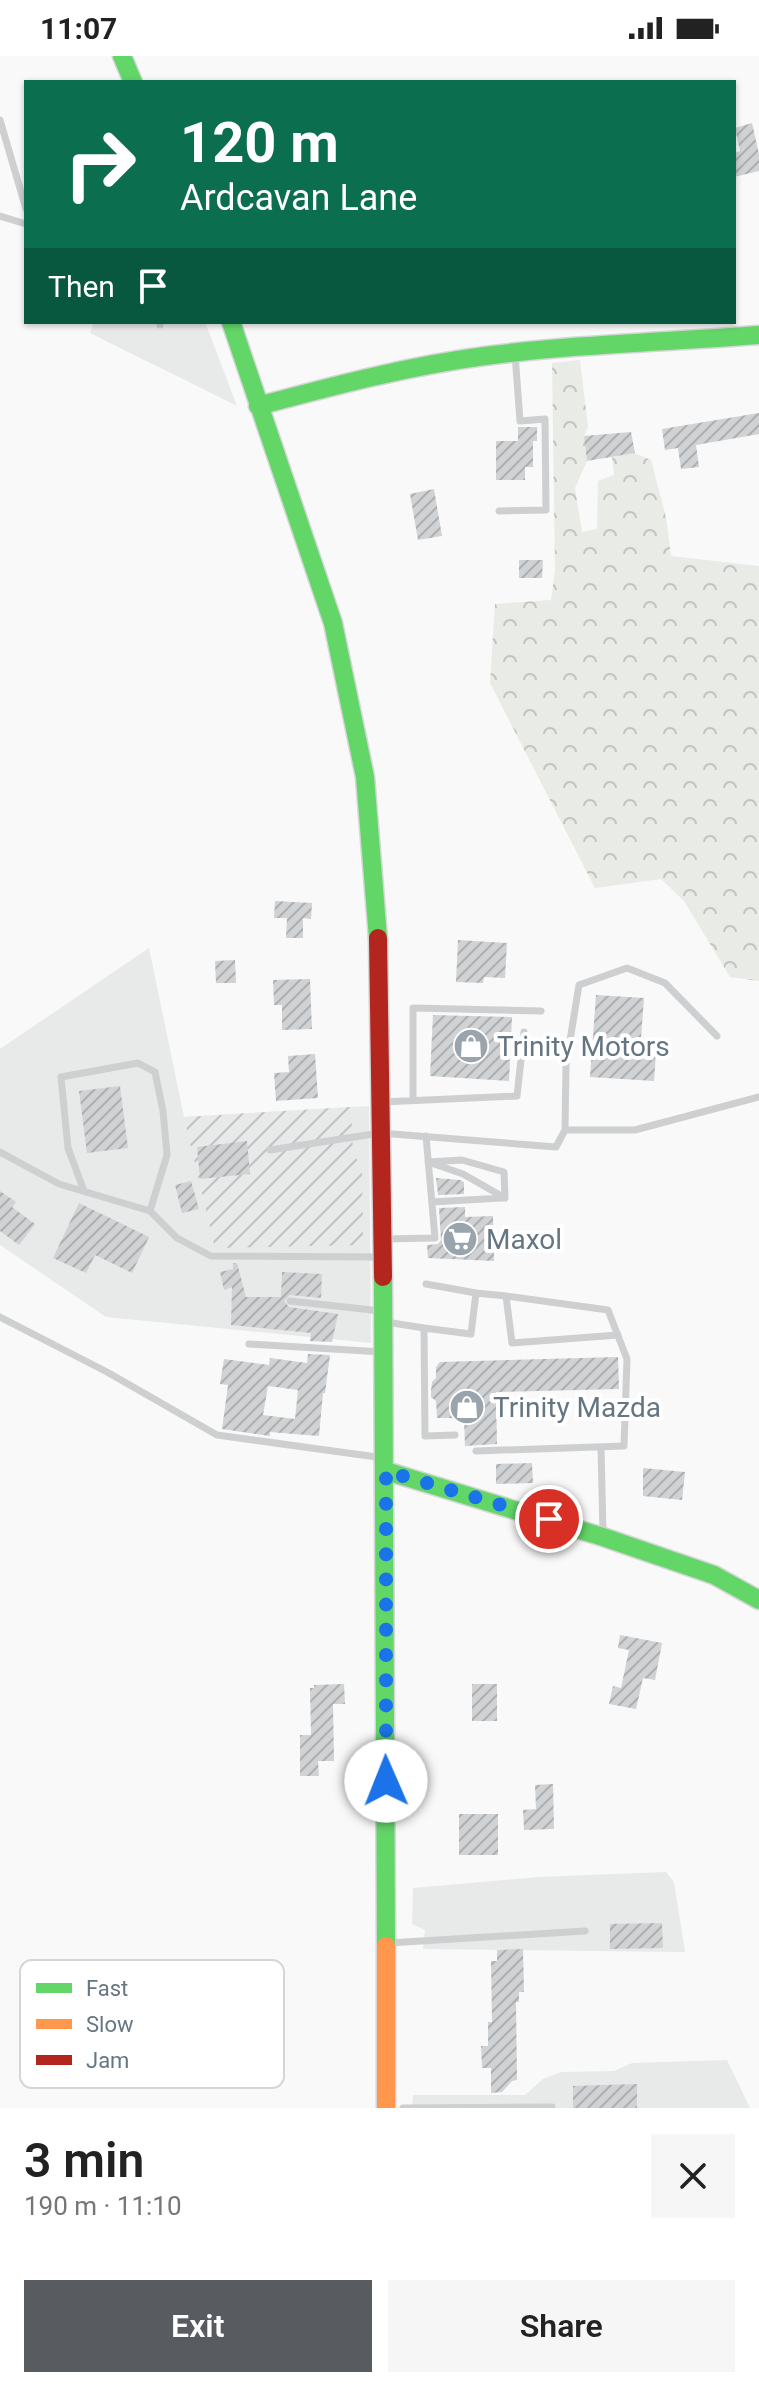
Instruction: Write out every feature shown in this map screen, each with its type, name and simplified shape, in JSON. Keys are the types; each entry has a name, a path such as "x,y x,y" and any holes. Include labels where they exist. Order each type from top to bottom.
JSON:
{"main road":[{"path":"122,56 132,80"},
{"path":"232,324 333,623 360,750 371,827 378,959 386,1464 386,2108"},
{"path":"258,406 452,360 515,352 759,335"},
{"path":"386,1464 714,1575 759,1600"}],"lane":[{"path":"0,120 24,202"},
{"path":"0,216 24,223"},
{"path":"499,511 546,510 545,419 520,421 515,352"},
{"path":"270,1150 380,1133 556,1147 565,1130 566,1065 579,985 627,968 665,983 717,1036"},
{"path":"413,1100 413,1008 541,1011"},
{"path":"380,1102 517,1096 524,1032"},
{"path":"84,1191 68,1148 61,1077 138,1063 155,1072 167,1155 150,1211"},
{"path":"565,1130 635,1130 759,1097"},
{"path":"0,1152 59,1184 150,1211 177,1238 211,1256 382,1248 435,1238 426,1136"},
{"path":"428,1162 462,1160 504,1172 505,1198"},
{"path":"428,1162 463,1174 505,1198"},
{"path":"432,1202 505,1198"},
{"path":"426,1284 608,1310 627,1359 624,1446 476,1451"},
{"path":"290,1301 383,1316 424,1328 471,1334 476,1293"},
{"path":"506,1296 512,1343 618,1335"},
{"path":"0,1317 107,1372 217,1435 386,1464"},
{"path":"424,1328 425,1436 455,1435"},
{"path":"249,1344 384,1352"},
{"path":"601,1447 603,1537"},
{"path":"387,1943 585,1931"},
{"path":"403,2108 552,2107"}],"shaded area":[{"path":"93,324 206,324 237,406 90,333"},
{"path":"149,948 184,1117 369,1106 371,1343 106,1317 0,1245 0,1049"},
{"path":"351,1107 353,1154 362,1166 363,1245 215,1248 184,1117"},
{"path":"666,1872 674,1882 685,1952 423,1949 425,1930 412,1924 413,1888 538,1877"},
{"path":"727,2060 750,2108 412,2108 413,2095 525,2095 543,2079 561,2072 614,2071 632,2063"}],"green space":[{"path":"580,360 588,427 584,436 587,461 575,488 582,532 597,529 598,481 614,475 612,457 635,453 651,460 666,517 671,556 759,566 759,981 730,977 684,901 661,879 595,888 490,683 495,604 551,600 555,570 552,363"}],"building":[{"path":"752,123 759,154 759,171 736,177 736,152 740,151 736,128"},
{"path":"759,413 759,434 696,445 699,467 681,469 678,448 665,450 662,429"},
{"path":"518,427 537,427 537,441 533,441 533,467 525,467 525,480 496,480 496,441 518,441"},
{"path":"631,432 635,453 587,461 584,436"},
{"path":"434,489 442,536 418,540 410,494"},
{"path":"519,560 543,560 542,578 519,578"},
{"path":"275,901 312,903 311,919 303,918 303,938 286,938 287,918 274,918"},
{"path":"458,940 507,943 505,978 484,977 483,983 456,982"},
{"path":"235,960 236,983 216,983 215,961"},
{"path":"310,979 312,1029 282,1030 282,1005 274,1005 273,980"},
{"path":"596,995 644,998 641,1038 657,1039 654,1081 590,1077"},
{"name":"Trinity Motors","path":"433,1015 512,1017 509,1081 430,1076"},
{"path":"315,1054 318,1098 276,1101 274,1073 289,1072 288,1056"},
{"path":"120,1086 128,1148 87,1153 79,1091"},
{"path":"247,1141 250,1174 200,1179 197,1147"},
{"path":"436,1178 464,1182 464,1194 438,1195"},
{"path":"191,1181 199,1209 182,1213 175,1185"},
{"path":"0,1191 16,1202 12,1207 35,1224 19,1245 0,1231"},
{"path":"79,1203 149,1237 132,1273 95,1255 86,1273 53,1258"},
{"name":"Maxol","path":"465,1207 465,1217 493,1216 494,1261 428,1258 427,1245 438,1244 441,1240 439,1208"},
{"path":"233,1263 237,1263 246,1297 281,1297 282,1272 322,1274 321,1298 290,1295 284,1301 289,1307 338,1314 332,1342 310,1341 311,1333 231,1325 232,1287 224,1290 220,1272 233,1269"},
{"path":"308,1354 330,1355 319,1436 270,1432 270,1436 222,1429 228,1385 220,1384 224,1359 269,1365 270,1358 307,1363","holes":["268,1386 298,1390 295,1419 263,1415"]},
{"name":"Trinity Mazda","path":"618,1357 619,1389 496,1392 497,1444 465,1446 464,1418 437,1418 436,1401 431,1397 432,1382 440,1362"},
{"path":"532,1463 533,1483 496,1484 496,1464"},
{"path":"643,1468 685,1472 682,1500 643,1496"},
{"path":"620,1635 662,1643 655,1680 643,1678 636,1709 609,1704 613,1686 621,1688 629,1650 618,1648"},
{"path":"344,1684 345,1704 333,1704 334,1761 318,1761 319,1776 300,1776 300,1735 311,1735 310,1688 314,1685"},
{"path":"472,1684 497,1684 497,1721 472,1721"},
{"path":"553,1784 554,1829 524,1830 523,1810 536,1809 535,1785"},
{"path":"459,1814 498,1814 498,1855 459,1855"},
{"path":"662,1923 663,1948 610,1949 610,1924"},
{"path":"523,1949 524,1992 519,1992 519,2002 516,2002 517,2080 502,2092 491,2093 491,2068 482,2068 481,2046 488,2046 488,2022 492,2022 491,1961 497,1961 497,1950"},
{"path":"637,2084 637,2108 573,2108 573,2086"}],"traffic: fast":[{"path":"122,56 132,80"},
{"path":"232,324 333,623 365,777 378,938"},
{"path":"258,406 342,384 456,360 588,346 759,335"},
{"path":"383,1277 386,1946"},
{"path":"386,1471 603,1537 714,1575 759,1600"}],"traffic: slow":[{"path":"386,1946 386,2108"}],"traffic: jam":[{"path":"378,938 383,1277"}],"place":[{"name":"Trinity Motors","path":"471,1046"},
{"name":"Maxol","path":"460,1239"},
{"name":"Trinity Mazda","path":"467,1407"}],"route":[{"path":"386,1781 386,1471 549,1519"}]}
